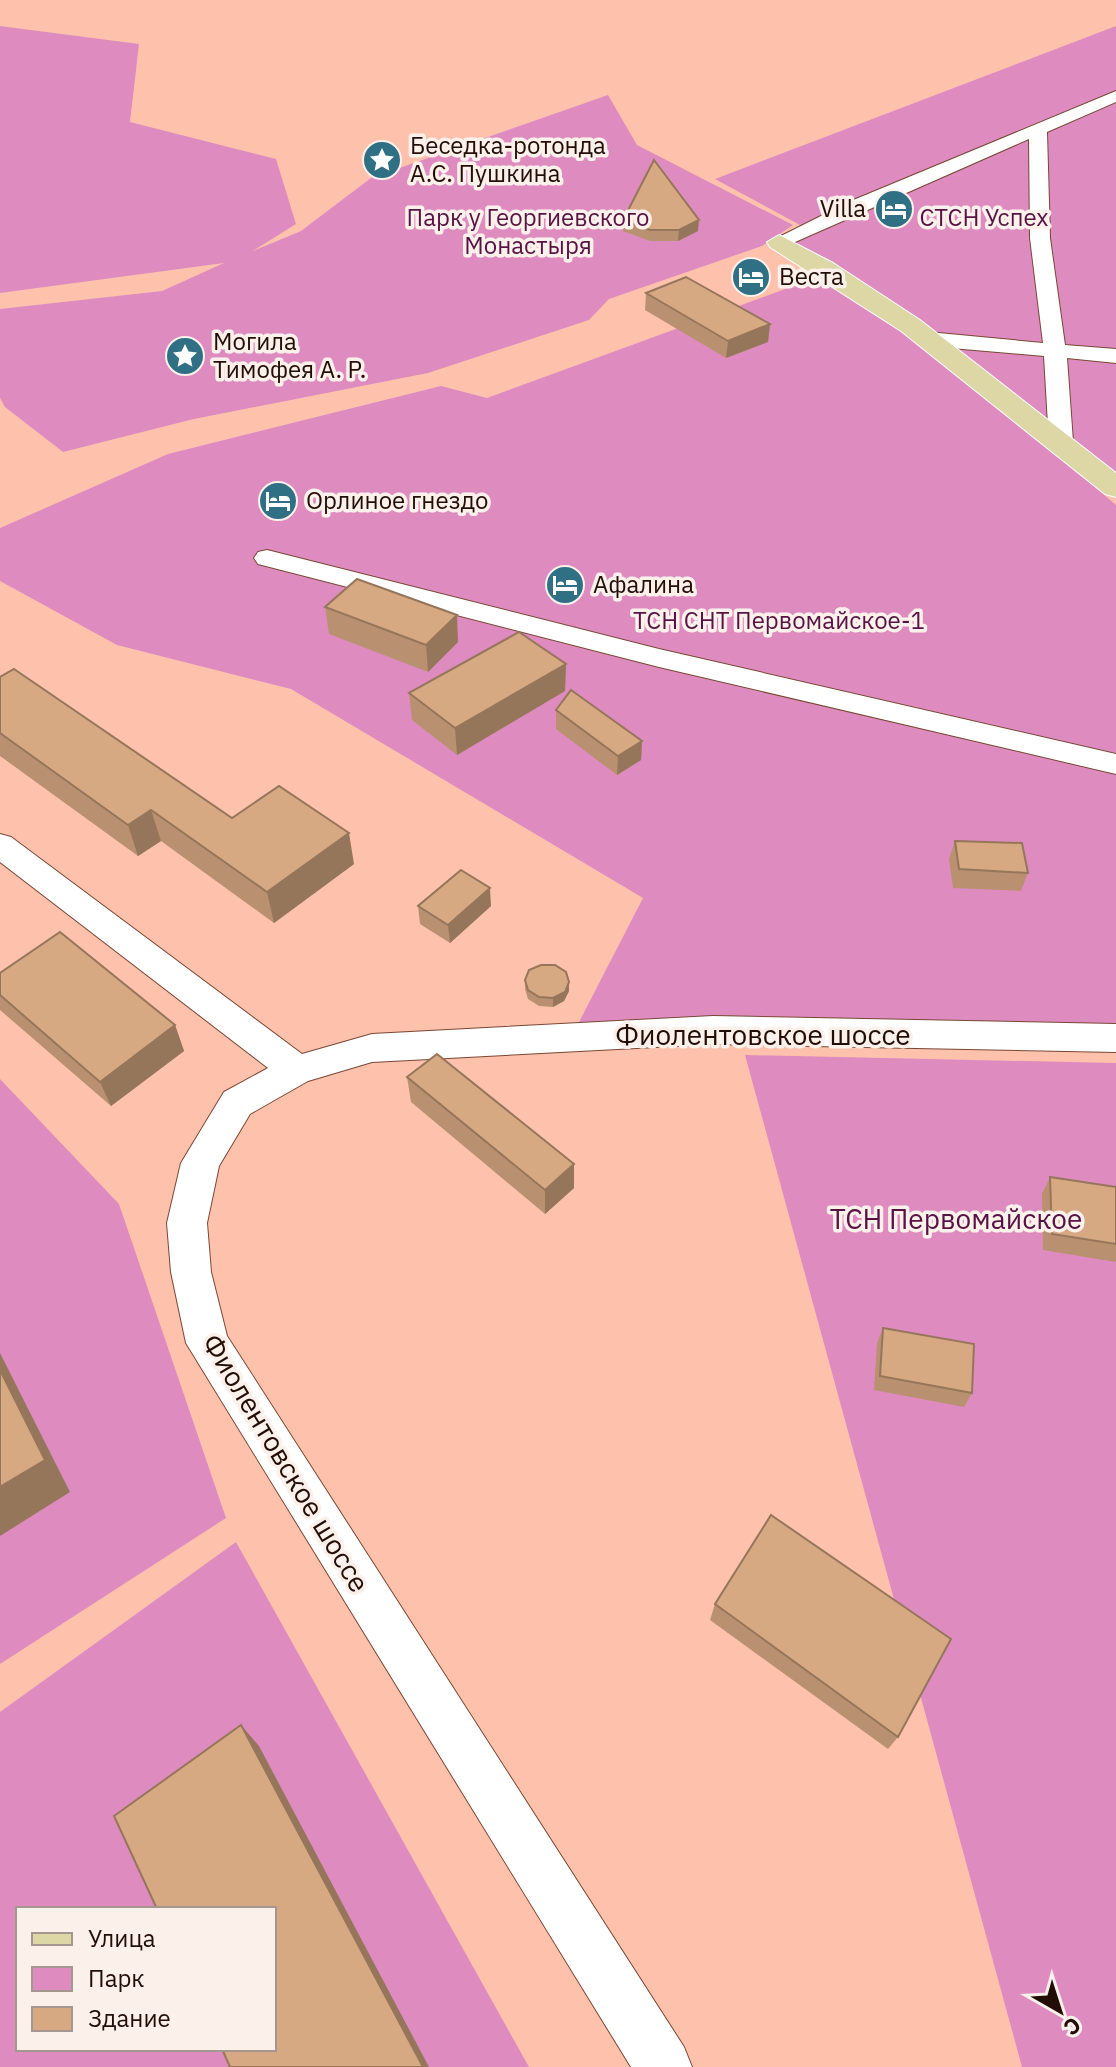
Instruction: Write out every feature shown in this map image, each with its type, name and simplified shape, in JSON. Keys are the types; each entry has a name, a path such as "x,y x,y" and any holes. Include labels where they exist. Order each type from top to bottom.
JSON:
{"main road":[{"path":"779,242 827,269 928,339 1116,488"}],"street":[{"path":"779,242 858,205 1038,132 1116,96"},
{"path":"1038,132 1040,238 1055,350 1061,442"},
{"path":"928,339 1116,356"},
{"path":"267,558 659,658 1116,764"},
{"path":"0,845 297,1070"},
{"name":"Фиолентовское шоссе","path":"664,2067 207,1343 191,1272 187,1223 200,1163 237,1103 297,1070 372,1048 713,1030 1116,1038"}],"green space":[{"name":"Парк у Георгиевского Монастыря","path":"0,26 139,44 130,122 276,159 296,224 253,251 301,231 371,178 608,95 637,145 793,225 762,246 609,299 589,320 428,373 194,419 63,452 5,407 0,398 0,309 162,291 224,263 0,293"},
{"name":"СТСН Успех","path":"1116,26 1116,497 787,243 800,225 715,179"},
{"name":"ТСН СНТ Первомайское-1","path":"826,274 925,341 1116,505 1116,1032 578,1024 643,898 291,689 117,645 0,581 0,528 168,454 441,386 487,398"},
{"name":"ТСН Первомайское","path":"745,1055 1116,1063 1116,2067 1022,2067"},
{"path":"0,1079 119,1204 226,1518 0,1664"},
{"path":"236,1542 529,2067 0,2067 0,1712"}],"building":[{"path":"654,160 699,220 679,230 650,230 623,220"},
{"path":"686,277 770,324 728,341 646,293"},
{"path":"357,579 457,615 426,645 325,607"},
{"path":"519,632 566,664 455,728 409,693"},
{"path":"14,669 232,818 279,786 349,833 267,892 151,810 128,825 0,733 0,677"},
{"path":"571,690 642,741 618,756 556,710"},
{"path":"955,841 1022,843 1028,873 959,869"},
{"path":"461,870 490,888 448,925 418,906"},
{"path":"60,932 175,1025 100,1082 0,995 0,973"},
{"path":"541,965 555,965 566,972 569,982 565,992 553,998 539,997 528,990 525,980 529,970"},
{"path":"437,1054 574,1164 545,1190 407,1077"},
{"path":"1050,1177 1116,1187 1116,1244 1052,1234"},
{"path":"883,1328 974,1344 972,1393 880,1376"},
{"path":"0,1370 45,1460 0,1487"},
{"path":"771,1515 951,1639 898,1737 715,1604"},
{"path":"241,1725 423,2067 230,2067 223,2051 276,2051 276,1907 156,1907 114,1816"}],"place":[{"name":"Беседка-ротонда А.С. Пушкина","path":"382,160"},
{"name":"Villa","path":"894,209"},
{"name":"Веста","path":"751,277"},
{"name":"Могила Тимофея А. Р.","path":"185,356"},
{"name":"Орлиное гнездо","path":"278,501"},
{"name":"Афалина","path":"565,585"}]}
